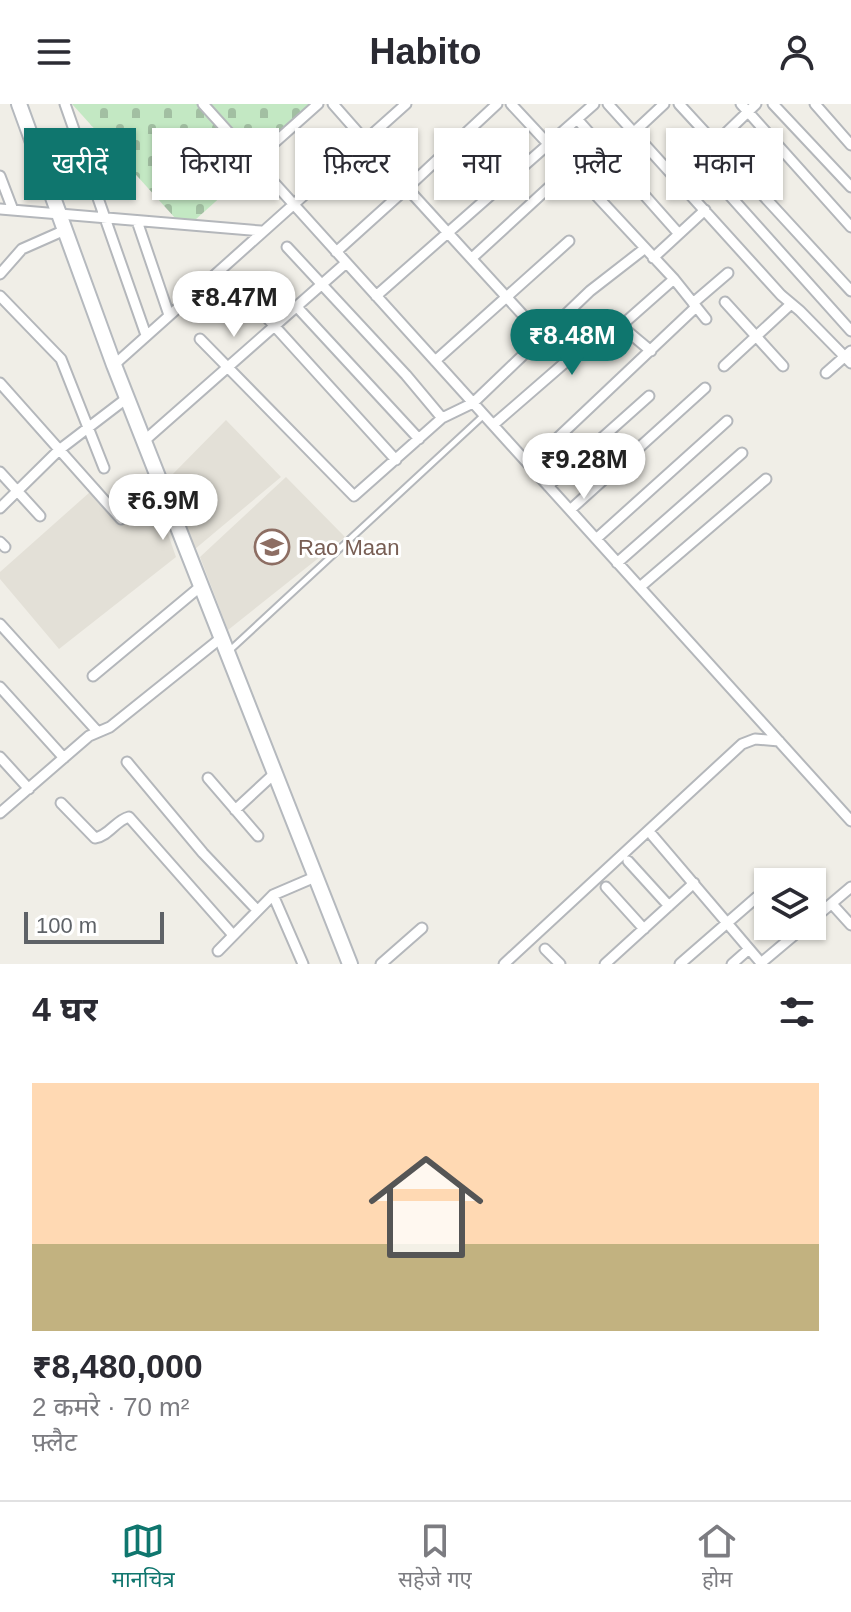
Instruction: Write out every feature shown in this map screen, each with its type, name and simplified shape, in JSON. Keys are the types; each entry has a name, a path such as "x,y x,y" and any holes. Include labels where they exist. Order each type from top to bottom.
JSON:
{"street":[{"path":"19,104 114,365 350,964"},
{"path":"65,104 146,335"},
{"path":"203,104 224,128"},
{"path":"279,139 318,104"},
{"path":"333,104 354,128"},
{"path":"379,128 406,104"},
{"path":"418,178 497,104"},
{"path":"511,104 545,143"},
{"path":"567,128 594,104"},
{"path":"608,104 629,128"},
{"path":"638,128 664,104"},
{"path":"679,104 702,128"},
{"path":"773,104 849,182"},
{"path":"815,104 851,145"},
{"path":"727,128 748,106 851,227"},
{"path":"577,119 679,234"},
{"path":"376,296 545,147"},
{"path":"650,151 791,304 849,357 826,373"},
{"path":"0,176 13,210"},
{"path":"279,188 851,821"},
{"path":"472,258 545,191"},
{"path":"114,365 296,200"},
{"path":"336,252 394,200"},
{"path":"418,200 542,336"},
{"path":"599,200 674,279 706,319"},
{"path":"734,200 851,331"},
{"path":"768,200 851,291"},
{"path":"0,209 261,231"},
{"path":"653,258 705,210"},
{"path":"137,221 169,315"},
{"path":"0,274 22,249 65,230"},
{"path":"435,361 569,241"},
{"path":"287,247 442,418"},
{"path":"200,339 354,496 442,418 473,403 590,291 644,249"},
{"path":"144,441 346,263"},
{"path":"529,465 651,351 728,273"},
{"path":"622,325 674,279"},
{"path":"240,288 396,460"},
{"path":"0,296 61,359 104,468"},
{"path":"725,302 783,366"},
{"path":"724,366 791,304"},
{"path":"297,307 419,439"},
{"path":"493,425 610,322 616,320 651,351"},
{"path":"0,383 121,519 163,488"},
{"path":"570,510 705,388"},
{"path":"548,486 649,396"},
{"path":"0,508 59,450 127,398"},
{"path":"596,539 727,421"},
{"path":"617,563 742,453"},
{"path":"0,472 40,516"},
{"path":"640,587 766,479"},
{"path":"93,676 201,586"},
{"path":"0,624 97,731"},
{"path":"0,644 10,636"},
{"path":"0,813 97,731 110,727 221,638"},
{"path":"0,687 64,758"},
{"path":"504,964 742,744 755,739 779,741"},
{"path":"0,757 29,789"},
{"path":"127,762 203,853 257,910"},
{"path":"235,810 275,773"},
{"path":"208,778 258,836"},
{"path":"61,803 98,838 123,818 129,817 233,935"},
{"path":"652,835 762,964 786,940"},
{"path":"628,861 669,906"},
{"path":"218,951 273,895 315,877"},
{"path":"605,964 694,883"},
{"path":"606,887 644,929"},
{"path":"826,909 851,887"},
{"path":"273,895 303,964"},
{"path":"680,964 754,900"},
{"path":"832,904 851,925"},
{"path":"381,964 422,928"},
{"path":"545,949 560,964"},
{"path":"732,964 749,949"}],"lane":[{"path":"227,652 484,415"}],"shaded area":[{"path":"226,420 281,477 195,549 167,480"},
{"name":"Rao Maan","path":"286,477 345,537 228,630 200,557"},
{"path":"99,484 121,515 152,488 176,557 59,649 0,579 0,572"}],"green space":[{"path":"72,104 324,104 279,144 279,128 152,128 152,192 136,175 136,128 94,128"},
{"path":"159,200 217,200 185,229"}],"place":[{"name":"Rao Maan","path":"272,547"}]}
